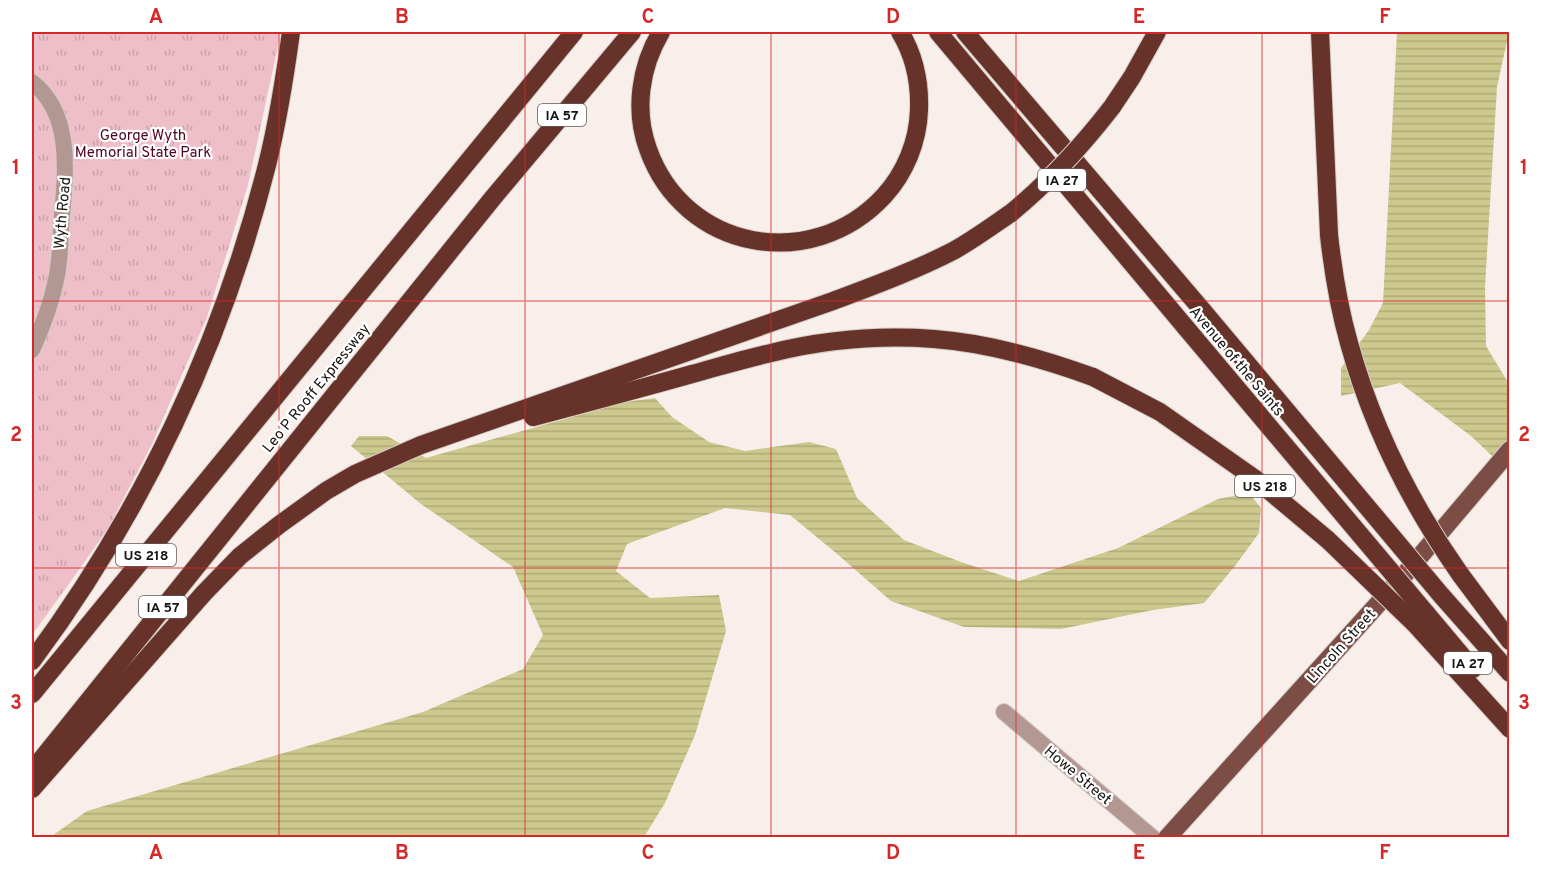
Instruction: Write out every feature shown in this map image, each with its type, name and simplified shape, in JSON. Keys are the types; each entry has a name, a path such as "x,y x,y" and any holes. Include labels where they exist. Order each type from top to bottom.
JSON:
{"highway":[{"path":"32,661 119,532 160,454 202,365 237,268 255,209 272,143 291,32"},
{"name":"Leo P Rooff Expressway","path":"32,694 574,32"},
{"name":"Leo P Rooff Expressway","path":"32,771 492,199 632,32"},
{"path":"661,32 646,66 640,110 646,143 659,174 680,202 704,222 735,237 780,243 811,240 841,229 869,211 901,174 914,144 919,96 913,59 906,40 900,32"},
{"name":"Avenue of the Saints","path":"938,32 1187,329 1421,619 1509,712"},
{"name":"Avenue of the Saints","path":"965,32 1509,673"},
{"path":"421,445 833,301 929,263 955,250 1011,213 1068,160 1112,107 1157,32"},
{"path":"1320,32 1329,235 1333,271 1349,344 1380,432 1421,515 1460,574 1509,641"},
{"name":"US 218","path":"32,789 233,563 279,525 326,491 355,474 421,445 583,404 772,352 843,340 891,338 934,339 1004,349 1093,377 1160,412 1254,478 1421,619 1509,729"}],"main road":[{"name":"Lincoln Street","path":"1167,837 1405,574 1509,450"}],"street":[{"name":"Wyth Road","path":"32,82 40,88 54,109 63,137 66,167 57,279 32,350"},
{"name":"Howe Street","path":"1004,712 1152,837"}],"green space":[{"name":"George Wyth Memorial State Park","path":"32,32 280,32 248,185 207,317 152,444 107,530 32,635"}],"shaded area":[{"path":"1397,32 1509,32 1497,87 1485,287 1486,346 1509,384 1509,472 1471,436 1400,383 1341,396 1341,368 1369,330 1383,303"},
{"path":"655,398 672,417 709,442 745,451 809,442 836,449 857,498 904,540 1019,581 1118,548 1218,499 1249,493 1261,508 1259,533 1204,603 1153,610 1061,629 964,627 891,601 790,515 725,508 627,544 616,571 650,598 719,595 726,631 695,735 665,803 644,837 49,838 87,811 423,712 523,669 543,635 513,567 421,504 351,446 359,436 387,436 426,458 625,402"}]}
